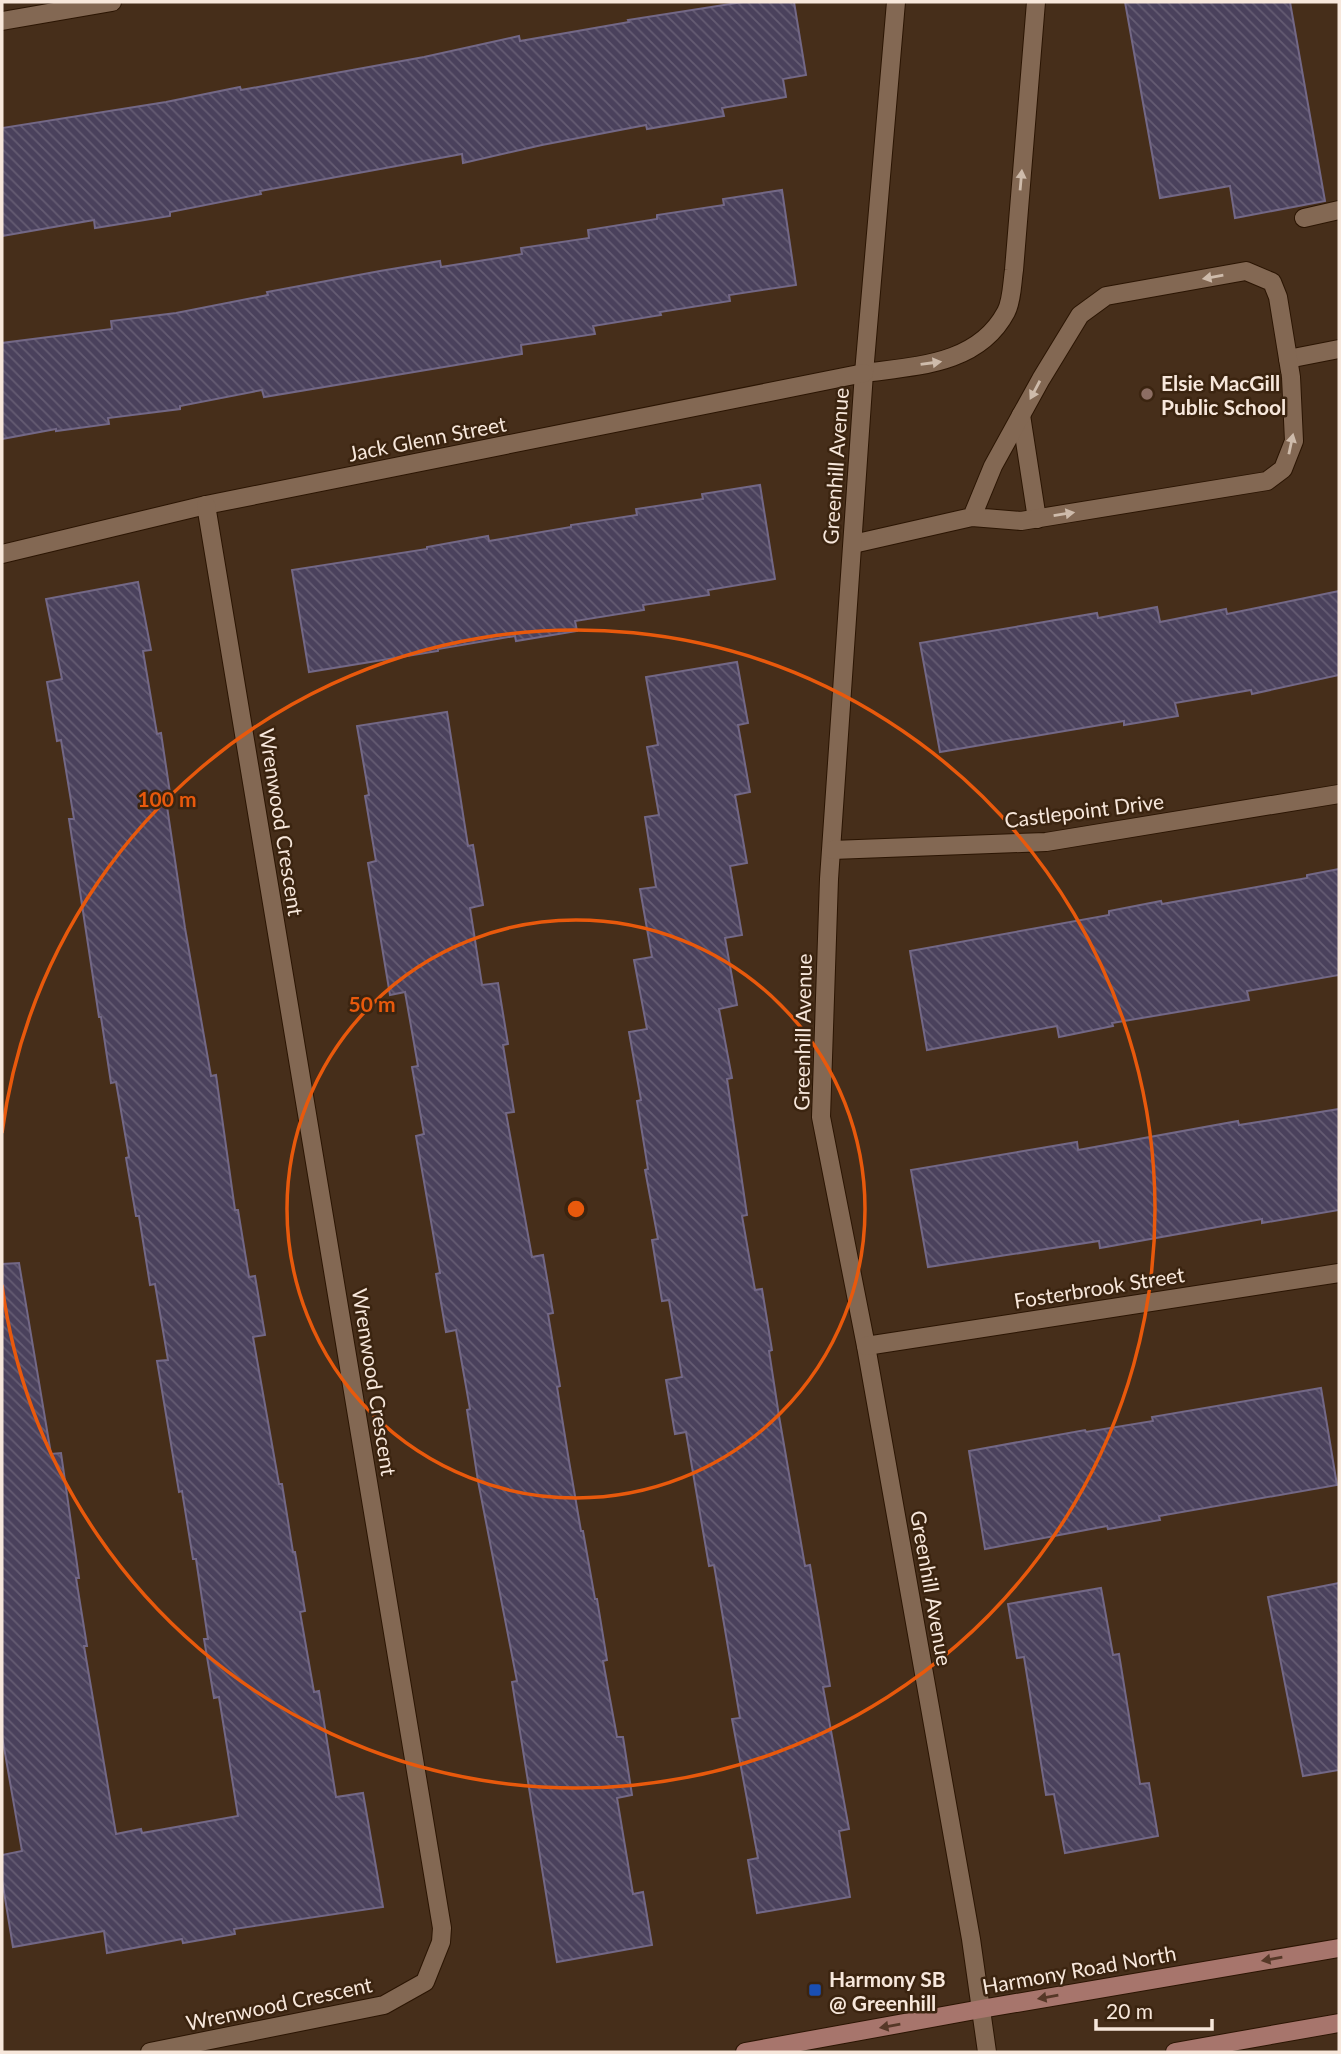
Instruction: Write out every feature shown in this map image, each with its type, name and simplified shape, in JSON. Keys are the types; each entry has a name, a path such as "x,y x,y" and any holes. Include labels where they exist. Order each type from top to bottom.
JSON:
{"main road":[{"name":"Harmony Road North","path":"745,2052 1339,1948"},
{"path":"1175,2052 1339,2023"}],"street":[{"path":"2,21 113,2"},
{"name":"Greenhill Avenue","path":"896,2 864,373 829,879 821,1117 866,1346 968,1926 987,2052"},
{"name":"Jack Glenn Street","path":"2,554 206,505 864,373 946,361 984,342 1007,311 1014,270 1036,2"},
{"path":"1304,218 1339,210"},
{"path":"853,544 972,517 1021,521 1267,481 1283,469 1294,441 1291,377 1278,297 1272,282 1246,271 1106,296 1080,315 993,466 972,517"},
{"path":"1288,359 1339,349"},
{"path":"1021,415 1037,519"},
{"name":"Wrenwood Crescent","path":"150,2052 384,2006 425,1982 441,1942 442,1928 206,505"},
{"name":"Castlepoint Drive","path":"832,850 1046,842 1339,794"},
{"name":"Fosterbrook Street","path":"866,1346 1339,1273"}],"building":[{"path":"743,2 794,2 806,75 783,79 786,97 722,108 724,116 647,129 646,125 463,163 462,154 260,191 261,194 170,212 170,216 95,228 94,220 2,236 2,128 166,102 240,87 241,90 424,57 519,36 520,41"},
{"path":"1125,2 1290,2 1325,201 1235,218 1230,186 1160,198"},
{"path":"782,190 796,285 729,295 730,301 593,326 595,334 521,345 522,354 264,397 262,390 180,406 180,409 108,418 109,424 56,429 2,439 2,343 112,329 111,321 176,313 268,295 267,292 380,271 440,261 441,267 522,254 521,248 589,238 588,230 657,219 657,215 724,205 723,199"},
{"path":"760,485 775,579 708,590 709,595 643,605 644,610 575,621 577,631 516,641 515,636 309,672 292,570 427,549 488,536 489,541 571,527 637,515 636,509 703,499 702,494"},
{"path":"138,582 151,650 143,651 157,734 161,733 170,793 165,793 185,928 211,1076 216,1075 235,1210 238,1210 249,1277 255,1276 265,1335 253,1337 279,1484 282,1484 295,1552 305,1611 300,1612 314,1692 319,1691 336,1797 363,1793 383,1907 234,1929 235,1934 183,1943 182,1939 107,1953 104,1931 13,1947 2,1880 2,1855 22,1851 2,1736 2,1264 19,1263 51,1454 61,1453 79,1578 76,1578 87,1646 84,1646 116,1834 141,1829 142,1833 238,1816 219,1697 214,1698 204,1639 208,1639 196,1559 193,1559 182,1491 179,1492 157,1361 168,1360 155,1284 150,1285 139,1216 136,1216 116,1082 111,1083 99,1017 69,819 74,819 61,740 57,741 47,682 62,679 46,599"},
{"path":"1339,591 1339,675 1252,694 1251,690 1175,703 1178,716 1124,725 1124,721 940,752 920,643 1097,613 1098,618 1157,607 1160,622 1226,609 1227,614"},
{"path":"737,662 748,723 738,725 750,792 735,795 747,863 730,866 742,935 725,938 737,1005 719,1009 732,1078 727,1079 747,1215 742,1216 755,1290 762,1289 779,1416 805,1566 810,1565 830,1686 823,1687 849,1829 839,1831 850,1897 757,1913 748,1860 758,1858 732,1719 740,1718 714,1565 709,1566 686,1432 675,1434 666,1380 682,1377 669,1300 662,1301 652,1240 658,1239 645,1170 648,1169 637,1101 641,1100 629,1032 647,1029 634,960 652,957 640,889 656,887 645,817 659,815 647,747 658,745 646,677"},
{"path":"447,712 468,846 473,845 483,905 470,908 482,985 498,983 508,1044 503,1045 514,1112 506,1113 532,1257 543,1255 553,1313 548,1314 568,1455 581,1531 597,1599 607,1660 603,1661 617,1737 623,1737 632,1795 617,1798 633,1894 643,1892 652,1945 557,1962 512,1682 517,1681 478,1481 467,1410 470,1409 456,1330 446,1332 436,1274 440,1273 416,1136 424,1134 412,1067 418,1066 405,992 390,995 368,863 376,861 365,796 369,795 357,726"},
{"path":"1339,869 1339,975 1247,991 1249,1000 1112,1023 1113,1026 1059,1037 1057,1026 927,1050 910,951 1109,915 1109,911 1161,901 1162,904 1307,878 1307,875"},
{"path":"1339,1109 1339,1210 1262,1223 1262,1219 1100,1248 1099,1241 928,1267 911,1170 1077,1142 1078,1150 1238,1121 1239,1125"},
{"path":"1321,1388 1337,1485 1159,1516 1160,1520 1108,1529 1107,1526 985,1549 969,1451 1153,1421 1152,1417"},
{"path":"1339,1583 1339,1770 1303,1776 1268,1597"},
{"path":"1101,1588 1113,1655 1119,1654 1140,1784 1149,1783 1158,1836 1065,1853 1054,1794 1046,1795 1024,1657 1017,1658 1008,1604"}],"place":[{"name":"Elsie MacGill Public School","path":"1147,394"},
{"name":"Harmony SB @ Greenhill","path":"815,1990"}]}
